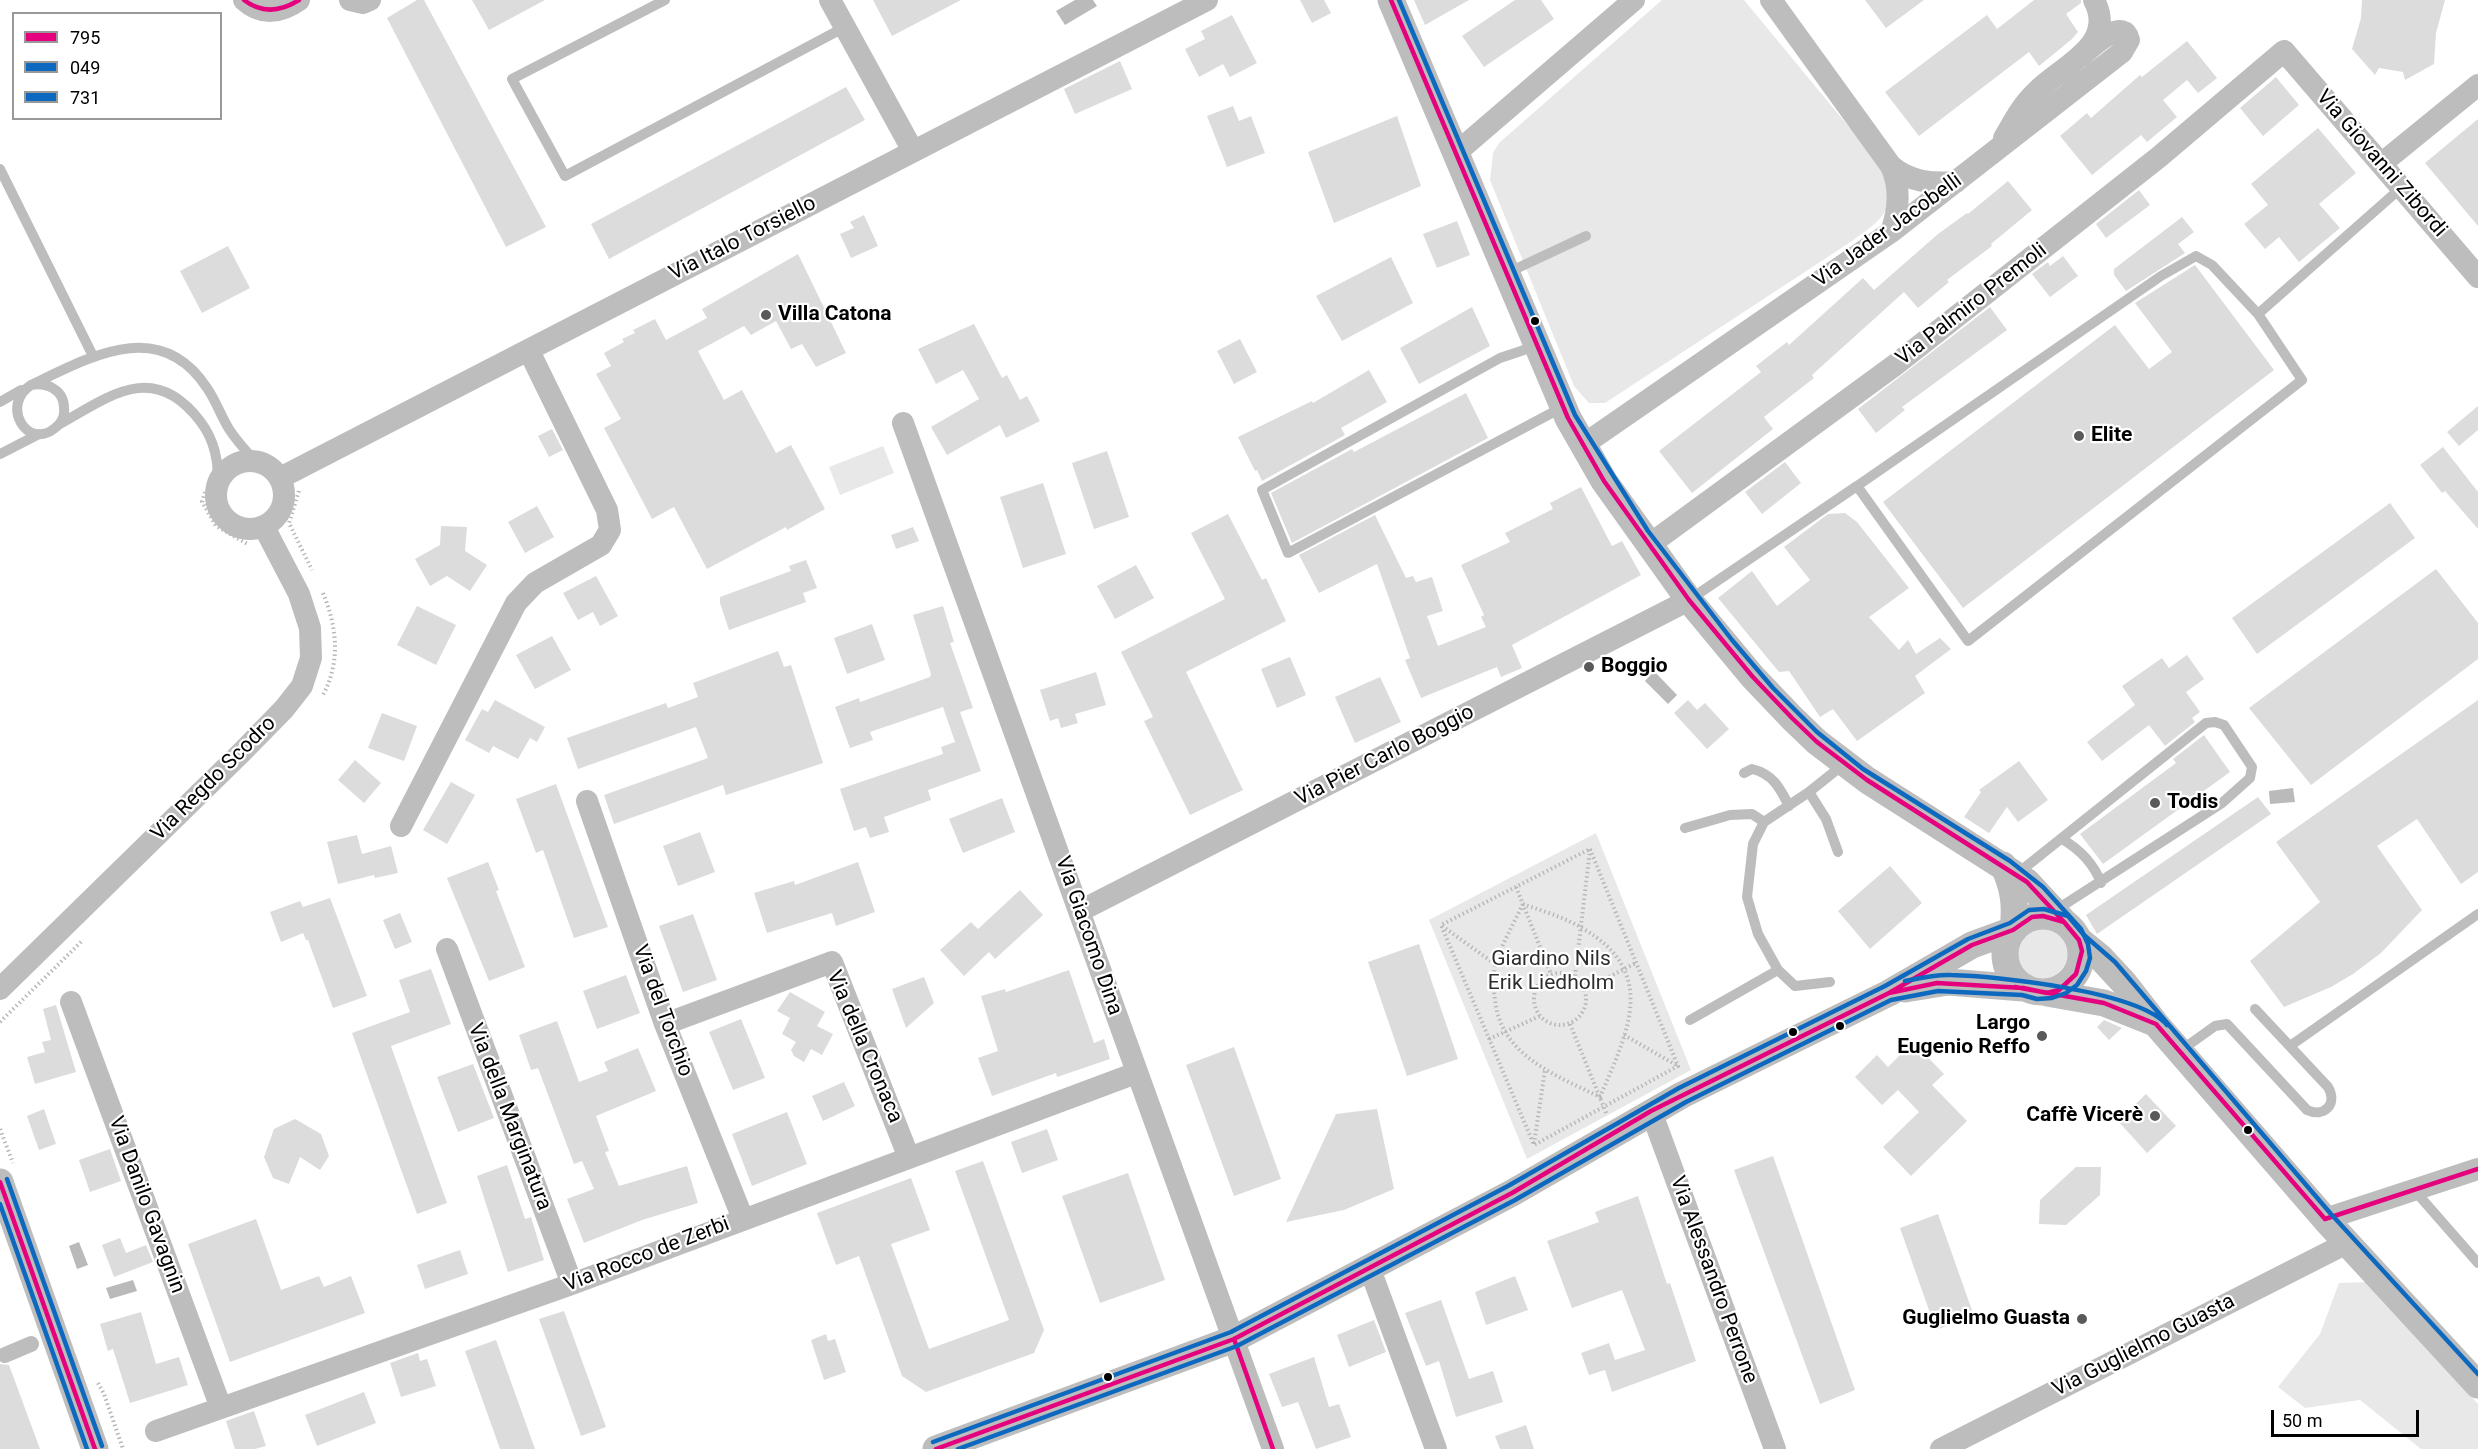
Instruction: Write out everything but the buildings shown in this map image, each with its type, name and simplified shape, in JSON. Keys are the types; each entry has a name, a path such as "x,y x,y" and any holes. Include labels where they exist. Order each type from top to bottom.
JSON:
{"street":[{"path":"244,0 262,11 275,12 288,8 299,0"},
{"path":"350,0 363,3 370,0"},
{"path":"830,0 913,151"},
{"name":"Via Italo Torsiello","path":"280,478 1207,0"},
{"path":"1391,0 1563,407 1604,481 1689,600 1769,695 1817,742 1844,764 2009,870 2037,891 2066,924 2105,962 2325,1219 2478,1385"},
{"path":"1456,153 1634,0"},
{"path":"1770,0 1891,166 1898,190 1897,213 1891,232"},
{"path":"1997,149 2031,97 2080,57 2092,44 2099,29 2099,13 2094,0"},
{"name":"Via Jader Jacobelli","path":"1583,445 1891,232 2122,52 2129,40 2127,34 2116,30 2080,57"},
{"name":"Via Giovanni Zibordi","path":"2284,51 2478,277"},
{"name":"Via Palmiro Premoli","path":"1649,545 1895,365 2159,157 2284,51"},
{"path":"2381,164 2478,85"},
{"path":"1891,166 1912,179 1934,183 1956,182"},
{"path":"401,826 520,598 540,580 598,548 605,541 610,530 607,510 530,351"},
{"name":"Via Giacomo Dina","path":"903,423 1273,1449"},
{"path":"245,461 255,461 274,470 280,478 285,501 274,521 264,527 253,530 232,525 218,508 212,486 228,469 245,461"},
{"name":"Via Regdo Scodro","path":"0,989 242,753 284,709 302,686 312,658 310,628 299,594 264,527"},
{"name":"Via Pier Carlo Boggio","path":"1080,911 1689,600"},
{"name":"Via del Torchio","path":"587,801 665,1024 743,1219"},
{"path":"2009,870 2015,902 2013,930 2007,941 2004,955 2010,974 2035,990 2104,1003 2156,1024"},
{"path":"936,1449 1234,1339 1541,1178 1614,1132 1651,1112 1889,993 1972,945 2013,930 2032,917 2043,916 2066,924 2082,951 2076,974 2059,990 1937,982 1889,993"},
{"name":"Via della Marginatura","path":"447,949 572,1284"},
{"name":"Via della Cronaca","path":"665,1024 832,962 909,1158"},
{"name":"Via Danilo Gavagnin","path":"71,1002 221,1408"},
{"name":"Via Rocco de Zerbi","path":"156,1431 572,1284 1136,1073"},
{"name":"Via Alessandro Perrone","path":"1651,1112 1775,1449"},
{"path":"2325,1219 2415,1191 2478,1168"},
{"path":"0,1182 95,1449"},
{"path":"0,1230 35,1283"},
{"name":"Via Guglielmo Guasta","path":"1941,1449 2348,1243"},
{"path":"1370,1269 1436,1449"},
{"path":"5,1355 31,1344"}],"lane":[{"path":"664,0 512,79 565,176 845,27"},
{"path":"0,169 93,356"},
{"path":"2258,314 2402,187"},
{"path":"1506,274 1586,236"},
{"path":"1689,600 2161,276 2196,256 2212,265 2258,314 2302,380 1968,642 1857,486"},
{"path":"1537,345 1500,358 1262,490 1288,553 1563,407"},
{"path":"0,402 93,356 131,347 157,351 180,361 197,375 206,386 229,429 255,461"},
{"path":"0,454 39,434 54,430 59,424 64,411 62,397 52,387 45,384 28,387 15,401 15,417 24,429 39,434"},
{"path":"59,424 121,392 148,387 164,389 184,403 206,429 217,459 212,486"},
{"path":"2009,870 2062,839 2206,723 2215,722 2224,725 2252,767 2250,778 2222,803 2101,883 2066,924"},
{"path":"1830,982 1795,986 1778,970 1758,934 1747,897 1753,844 1764,822 1809,792 1844,764"},
{"path":"1744,773 1752,769 1763,772 1778,784 1789,806"},
{"path":"1809,792 1826,819 1838,852"},
{"path":"1685,828 1730,815 1752,814 1764,822"},
{"path":"2062,839 2074,846 2089,862 2101,883"},
{"path":"2290,1046 2478,914"},
{"path":"1690,1020 1778,970"},
{"path":"2180,1051 2215,1026 2227,1024 2307,1110 2319,1113 2326,1110 2331,1105 2332,1094 2255,1009"},
{"path":"2415,1191 2478,1263"}],"path":[{"path":"212,486 202,502 216,526 249,544 253,552"},
{"path":"1441,925 1590,849"},
{"path":"1575,976 1590,849"},
{"path":"1590,849 1678,1066"},
{"path":"1516,887 1551,974"},
{"path":"1523,903 1582,927 1600,940 1625,969 1630,981 1630,1016 1600,1096"},
{"path":"1523,903 1495,964 1496,1009 1504,1032 1517,1049 1545,1070 1600,1096"},
{"path":"1441,925 1495,964"},
{"path":"1441,925 1534,1145"},
{"path":"1585,989 1636,963"},
{"path":"1567,973 1575,976 1585,989 1587,997 1583,1013 1570,1024 1554,1025 1540,1016 1534,1001 1535,992 1543,978 1551,974 1567,973"},
{"path":"0,1008 7,1015"},
{"path":"1489,1039 1540,1016"},
{"path":"1570,1024 1614,1132"},
{"path":"1624,1035 1678,1066"},
{"path":"1534,1145 1678,1066"},
{"path":"1534,1145 1545,1070"}],"green space":[{"path":"1662,0 1744,0 1882,167 1890,191 1889,203 1876,223 1849,243 1605,403 1589,403 1574,386 1490,180 1493,153 1499,143"},
{"path":"883,446 894,473 840,495 829,467"},
{"name":"Giardino Nils Erik Liedholm","path":"1596,833 1691,1070 1527,1159 1429,920"},
{"name":"Largo Eugenio Reffo","path":"2039,922 2050,924 2063,935 2068,951 2066,962 2055,975 2039,980 2028,978 2015,967 2010,951 2012,940 2023,927"},
{"path":"2366,1282 2478,1404 2478,1449 2421,1449 2360,1400 2305,1408 2278,1387 2320,1334 2339,1283"}],"shaded area":[{"path":"1075,0 1093,0 1097,6 1065,25 1056,11"},
{"path":"1654,671 1677,695 1668,704 1645,681"},
{"path":"2293,788 2295,802 2270,804 2269,791"},
{"path":"79,1242 88,1265 77,1269 69,1246"},
{"path":"133,1280 137,1291 110,1299 106,1288"}],"transit line":[{"name":"795","path":"244,0 258,8 271,10 285,7 299,0"},
{"name":"795","path":"1391,0 1568,418 1604,481 1689,600 1752,676 1817,742 1867,780 2027,882 2064,922"},
{"name":"049","path":"958,1449 1237,1346 1515,1200 1686,1102 1891,1000 1938,991 2022,995 2037,999 2052,998 2066,993 2077,985 2086,971 2090,958 2088,944 2081,929 2043,887 2010,861 1863,769 1817,732 1773,688 1732,640 1648,531 1575,415 1399,0"},
{"name":"731","path":"933,1442 1231,1332 1508,1186 1679,1088 1885,986 1968,939 2010,923 2029,910 2044,909 2068,916 2084,935 2115,962 2331,1214 2478,1374"},
{"name":"795","path":"2043,916 2064,922 2079,940 2082,951 2076,974 2059,990 2047,993 2023,988 1937,983 1889,993 1972,945 2013,930 2032,917 2043,916"},
{"name":"731","path":"1905,981 1951,975 2031,982 2127,1003 2151,1013 2167,1025"},
{"name":"795","path":"2015,987 2104,1003 2156,1024 2325,1219"},
{"name":"795","path":"936,1449 1234,1339 1512,1193 1651,1111 1889,993"},
{"name":"795","path":"2325,1219 2478,1169"},
{"name":"731","path":"7,1179 102,1446"},
{"name":"795","path":"0,1182 95,1449"},
{"name":"049","path":"0,1204 87,1449"},
{"name":"795","path":"1234,1339 1273,1449"}],"place":[{"name":"Villa Catona","path":"766,315"},
{"name":"Elite","path":"2079,436"},
{"name":"Boggio","path":"1589,667"},
{"name":"Todis","path":"2155,803"},
{"name":"Largo Eugenio Reffo","path":"2042,1036"},
{"name":"Caffè Vicerè","path":"2155,1116"},
{"name":"Guglielmo Guasta","path":"2082,1319"}]}
